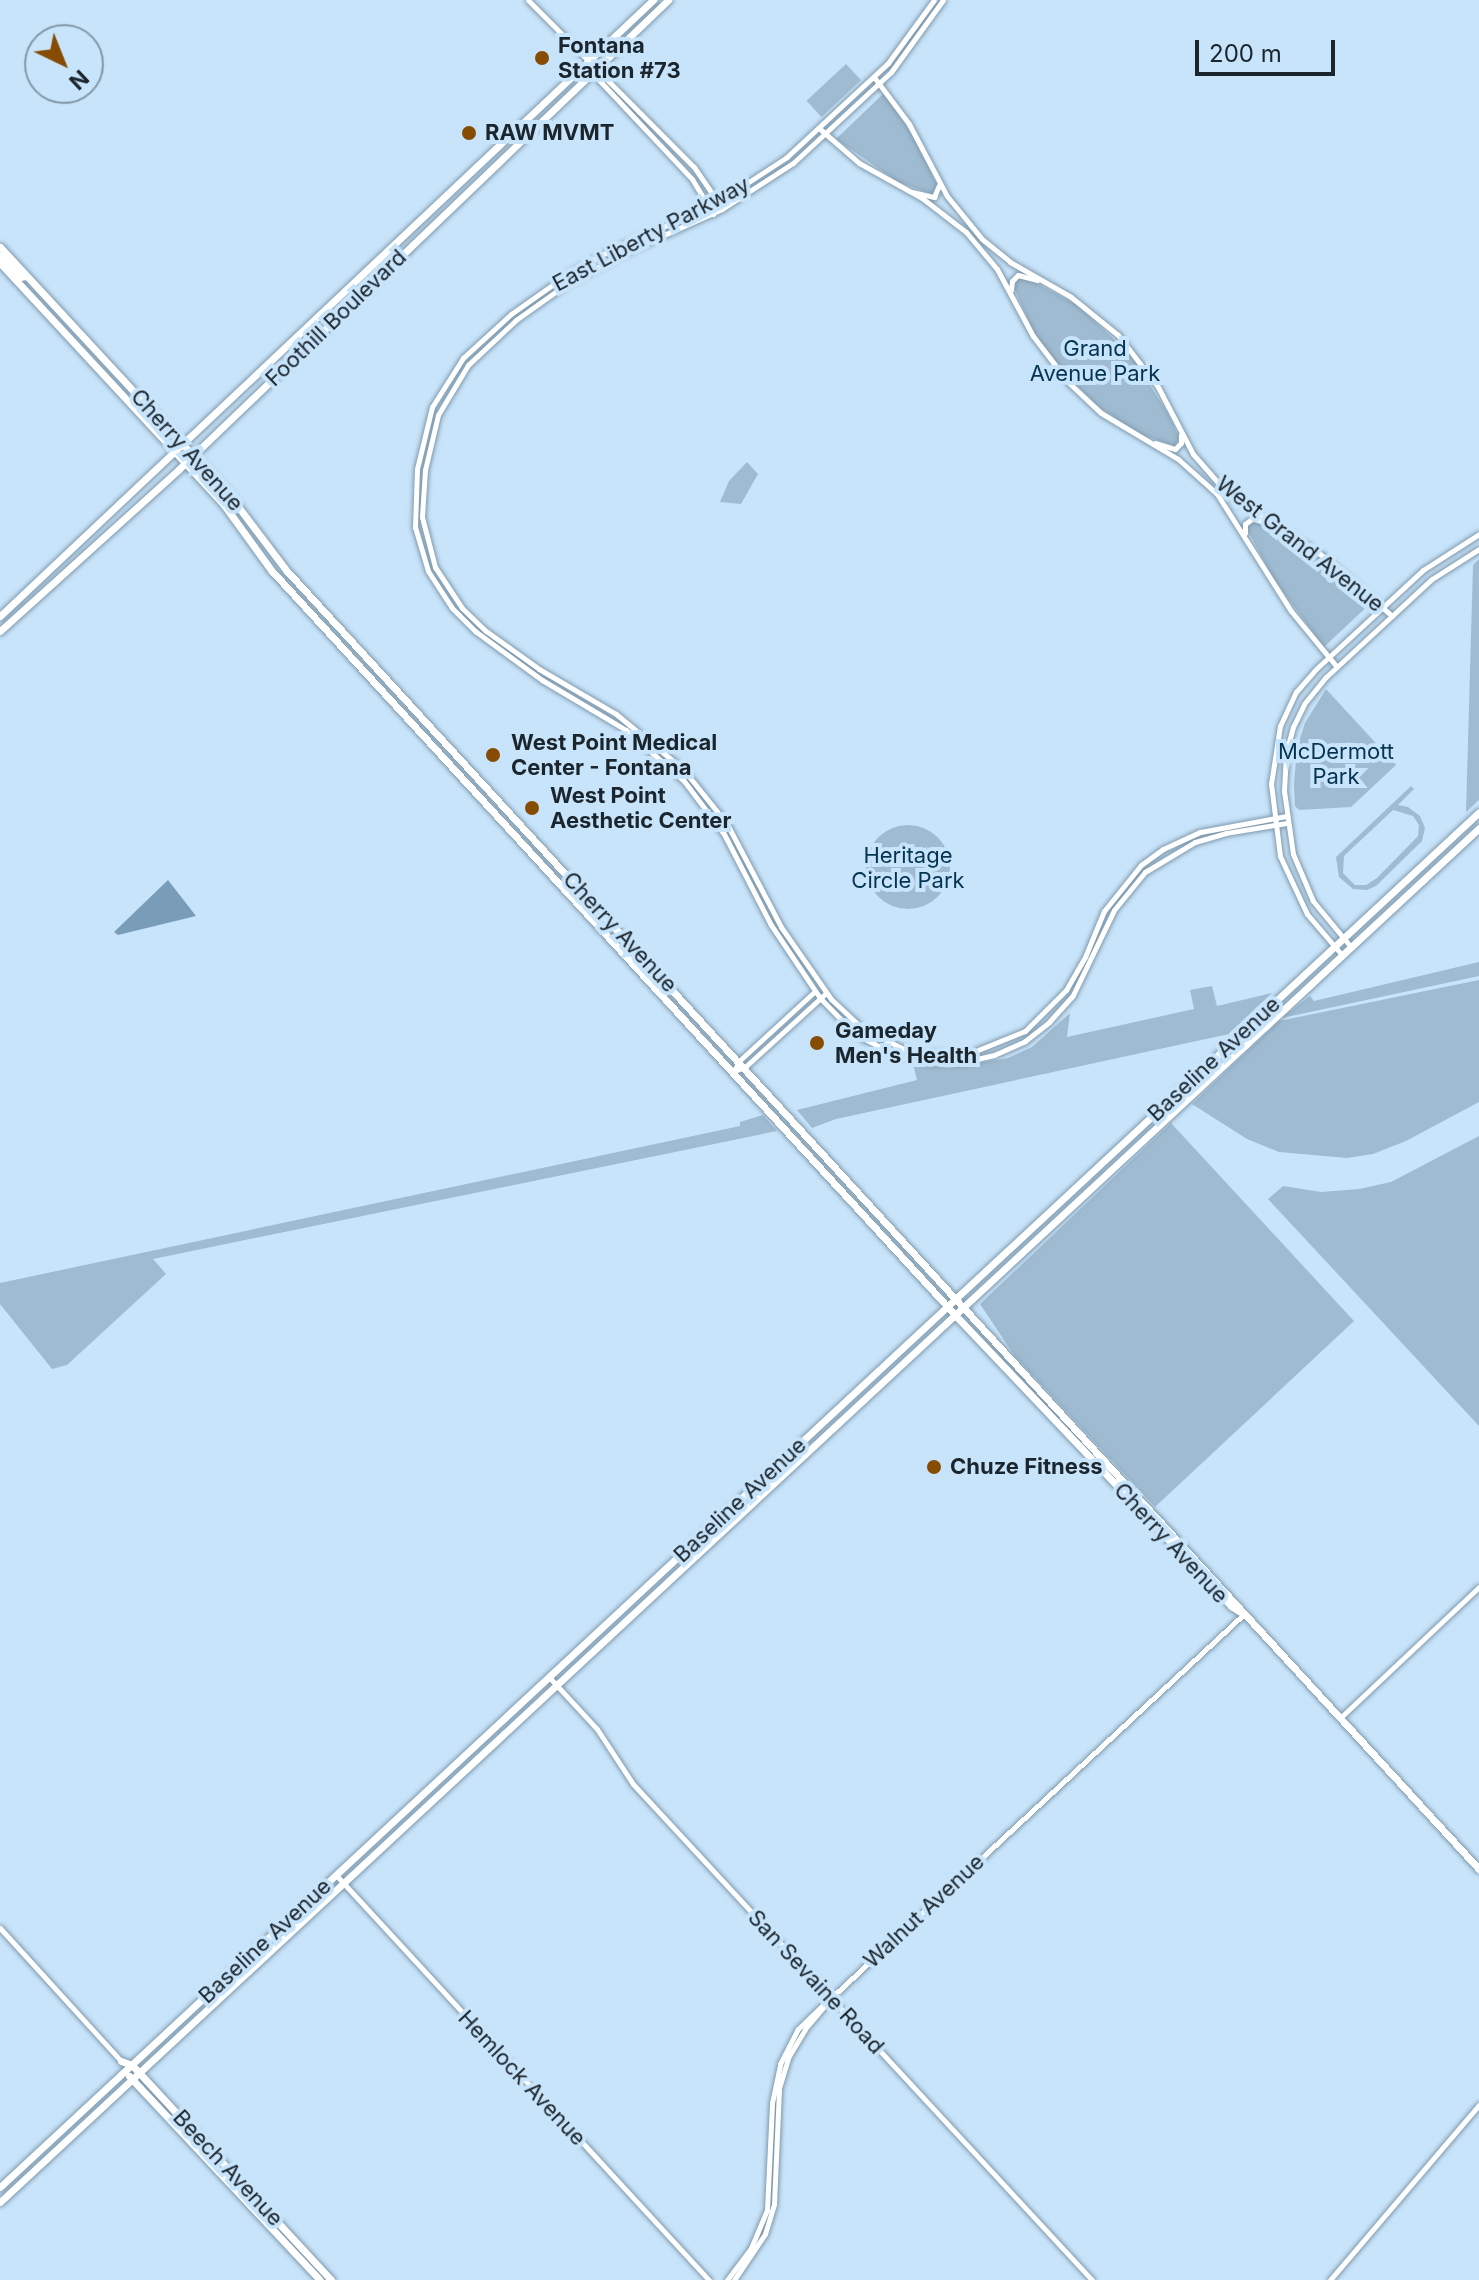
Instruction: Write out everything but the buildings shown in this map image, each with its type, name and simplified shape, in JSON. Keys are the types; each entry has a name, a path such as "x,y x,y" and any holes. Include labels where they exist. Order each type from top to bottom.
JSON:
{"main road":[{"name":"Foothill Boulevard","path":"0,616 177,453 653,0"},
{"name":"Foothill Boulevard","path":"0,631 185,463 668,0"},
{"name":"Cherry Avenue","path":"0,247 240,507 278,561 1479,1869"},
{"path":"0,256 20,277 26,276"},
{"name":"Cherry Avenue","path":"0,263 229,511 271,570 956,1316 1231,1606 1244,1614"},
{"path":"313,340 311,332 336,308 342,297"},
{"name":"Baseline Avenue","path":"0,2187 1479,812"},
{"name":"Baseline Avenue","path":"0,2202 1479,828"},
{"name":"Beech Avenue","path":"121,2061 132,2065 331,2280"},
{"name":"Beech Avenue","path":"121,2061 125,2072 320,2280"}],"street":[{"path":"528,0 587,63 605,74 694,167 722,209"},
{"name":"East Liberty Parkway","path":"934,0 903,45 874,77 820,129 767,172 718,202 601,255 565,276 511,314 459,363 439,392 426,424 415,480 415,527 433,581 465,623 524,668 626,730 692,790 724,834 771,925 820,998 855,1034 898,1056 943,1063 994,1055 1030,1038 1062,1009 1088,969 1120,899 1153,865 1184,847 1210,837 1274,821"},
{"name":"East Liberty Parkway","path":"943,0 915,42 880,83 772,179 713,214 626,252 568,283 516,320 468,365 448,393 434,428 423,485 422,517 435,567 472,618 539,669 640,730 699,786 727,824 781,927 826,993 855,1023 904,1049 951,1055 998,1045 1029,1028 1061,997 1085,957 1109,903 1141,865 1163,849 1200,832 1286,820"},
{"path":"595,70 599,80 692,179 713,214"},
{"name":"West Grand Avenue","path":"874,77 909,124 939,181 983,240 1010,262 1093,313 1125,343 1158,387 1193,454 1227,493 1340,569 1392,616"},
{"path":"820,129 871,170 911,192 965,230 1011,292 1033,336 1068,382 1101,413 1178,459 1205,480 1229,508 1291,611 1337,667"},
{"path":"911,192 934,197 939,181"},
{"path":"1011,292 1012,281 1018,275 1042,280"},
{"path":"1150,443 1175,449 1181,443 1180,432"},
{"path":"1245,534 1245,524 1253,518 1279,527"},
{"path":"1342,955 1295,893 1280,856 1271,775 1280,726 1296,692 1328,657 1428,566 1479,534"},
{"path":"1351,947 1318,909 1302,881 1286,820 1285,773 1293,727 1312,693 1337,667 1432,579 1479,549"},
{"path":"742,1064 821,986"},
{"path":"734,1071 826,993"},
{"path":"1340,1718 1479,1587"},
{"name":"Walnut Avenue","path":"734,2280 765,2234 774,2204 777,2105 785,2068 805,2029 831,1998 1244,1614"},
{"name":"San Sevaine Road","path":"549,1677 597,1729 633,1784 1092,2280"},
{"name":"Hemlock Avenue","path":"336,1875 709,2280"},
{"name":"Beech Avenue","path":"0,1928 121,2061"},
{"path":"727,2280 751,2248 767,2210 772,2103 780,2064 798,2029 824,2000 831,1998"},
{"path":"1330,2280 1479,2105"}],"green space":[{"path":"846,64 861,80 822,117 807,101"},
{"path":"884,93 913,136 937,185 932,194 898,182 836,139"},
{"name":"Grand Avenue Park","path":"1025,277 1077,305 1130,354 1167,412 1179,437 1175,446 1139,434 1098,406 1061,370 1035,334 1014,288 1018,278"},
{"path":"747,462 758,474 741,504 720,502 729,481"},
{"path":"1253,521 1265,524 1326,562 1373,601 1324,647 1273,578 1247,529"},
{"path":"1479,559 1479,800 1466,812 1473,565"},
{"name":"McDermott Park","path":"1326,689 1396,765 1351,807 1299,810 1295,806 1294,784 1297,748 1305,723"},
{"path":"1411,786 1414,789 1398,805 1408,807 1420,816 1425,828 1422,841 1376,886 1367,890 1353,889 1339,877 1336,857","holes":["1393,810 1413,816 1419,825 1418,836 1377,878 1366,885 1355,885 1343,873 1344,856"]},
{"name":"Heritage Circle Park","path":"900,825 916,825 932,832 943,843 950,867 947,883 938,897 916,909 900,909 884,902 873,891 866,875 866,859 873,843 884,832"},
{"path":"1479,962 1479,976 1282,1018 1310,996 1314,1001"},
{"path":"1479,980 1479,1102 1406,1141 1373,1154 1347,1158 1279,1152 1247,1139 1192,1104 1279,1021"},
{"path":"1212,986 1217,1006 1272,993 1229,1034 836,1119 812,1128 797,1110 917,1080 913,1064 949,1068 1008,1058 1032,1047 1070,1013 1067,1037 1194,1009 1190,990"},
{"path":"763,1115 777,1131 153,1259 166,1274 67,1365 52,1369 0,1304 0,1283 740,1126 740,1122"},
{"path":"1171,1123 1354,1321 1155,1507 1014,1355 980,1304"},
{"path":"1479,1136 1479,1426 1268,1199 1283,1186 1321,1192 1359,1189 1391,1182"}],"shaded area":[{"path":"168,880 196,916 118,935 114,932"}],"place":[{"name":"Fontana Station #73","path":"542,58"},
{"name":"RAW MVMT","path":"469,133"},
{"name":"West Point Medical Center - Fontana","path":"493,755"},
{"name":"West Point Aesthetic Center","path":"532,808"},
{"name":"Gameday Men's Health","path":"817,1043"},
{"name":"Chuze Fitness","path":"934,1467"}]}
